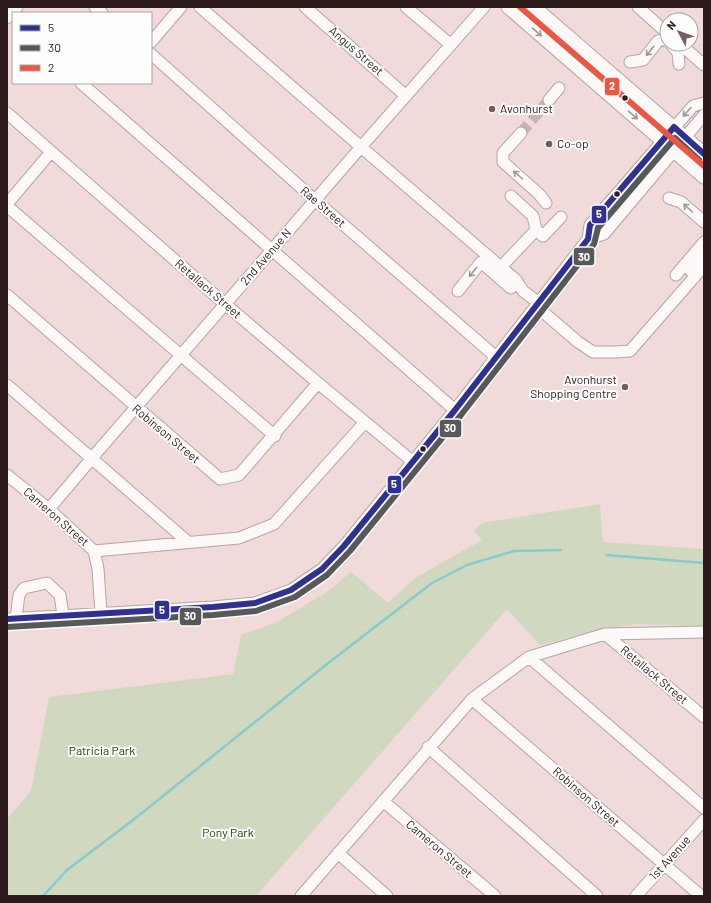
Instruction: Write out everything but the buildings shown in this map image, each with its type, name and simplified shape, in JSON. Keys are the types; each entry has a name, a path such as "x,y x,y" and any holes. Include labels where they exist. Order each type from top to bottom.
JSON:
{"main road":[{"path":"508,7 704,176"},
{"path":"534,7 704,154"}],"street":[{"path":"7,18 16,7"},
{"path":"152,41 181,7"},
{"path":"200,7 516,280 523,291 537,305 578,342 593,352 630,350 704,266"},
{"name":"Angus Street","path":"305,7 406,96"},
{"path":"406,7 450,45"},
{"name":"2nd Avenue N","path":"49,509 315,200 484,7"},
{"path":"638,7 659,25"},
{"path":"630,62 643,60 659,40"},
{"path":"677,52 678,64"},
{"path":"689,52 704,65"},
{"name":"Rae Street","path":"152,55 315,200 496,357"},
{"path":"82,84 273,249 455,410"},
{"path":"549,100 559,88"},
{"path":"63,615 60,595 47,583 24,588 19,595 12,618 213,607 255,603 291,590 322,569 344,546 455,410 588,240 590,225 693,106 704,103"},
{"name":"Retallack Street","path":"7,113 225,304 412,461"},
{"path":"588,240 604,234 704,115"},
{"path":"521,133 504,153 503,162 539,194 546,203"},
{"path":"51,152 7,205 274,436"},
{"path":"511,196 533,216 536,230 544,236 561,217"},
{"path":"669,198 681,202 704,222"},
{"path":"501,267 536,230"},
{"path":"679,277 697,263 702,256 704,242"},
{"path":"458,291 481,262 511,288"},
{"name":"Robinson Street","path":"7,295 220,479 240,475 318,383"},
{"path":"7,385 188,542"},
{"path":"94,551 239,538 274,524 365,422"},
{"name":"Cameron Street","path":"8,478 49,509 94,551 98,569 101,613"},
{"path":"301,896 428,747 472,699 529,657 604,634 704,632"},
{"name":"Retallack Street","path":"604,634 704,717"},
{"path":"529,657 704,808"},
{"name":"Robinson Street","path":"472,699 701,896"},
{"path":"428,747 597,896"},
{"name":"Cameron Street","path":"383,801 495,896"},
{"name":"1st Avenue","path":"636,896 704,820"},
{"path":"338,853 387,896"}],"green space":[{"path":"600,504 603,542 704,549 704,626 635,624 587,633 540,645 507,609 256,896 7,896 7,819 31,791 49,697 233,674 241,635 275,623 327,592 351,572 388,603 415,578 482,540 474,531 482,523"}],"waterway":[{"path":"43,896 67,870 137,817 327,664 432,583 467,565 514,551 561,550"},
{"path":"606,555 704,563"}],"tunnel":[{"path":"521,133 549,100"}],"transit line":[{"name":"2","path":"520,7 704,166"},
{"name":"5","path":"7,619 213,607 255,603 291,590 322,569 344,546 455,410 588,239 590,225 674,127 704,154"},
{"name":"30","path":"7,627 213,615 256,611 295,597 327,575 350,551 461,415 594,244 598,228 675,138 699,160"}],"place":[{"name":"Avonhurst","path":"492,109"},
{"name":"Co-op","path":"549,144"},
{"name":"Avonhurst Shopping Centre","path":"625,387"}],"park label":[{"name":"Patricia Park","path":"102,751"},
{"name":"Pony Park","path":"228,833"}]}
